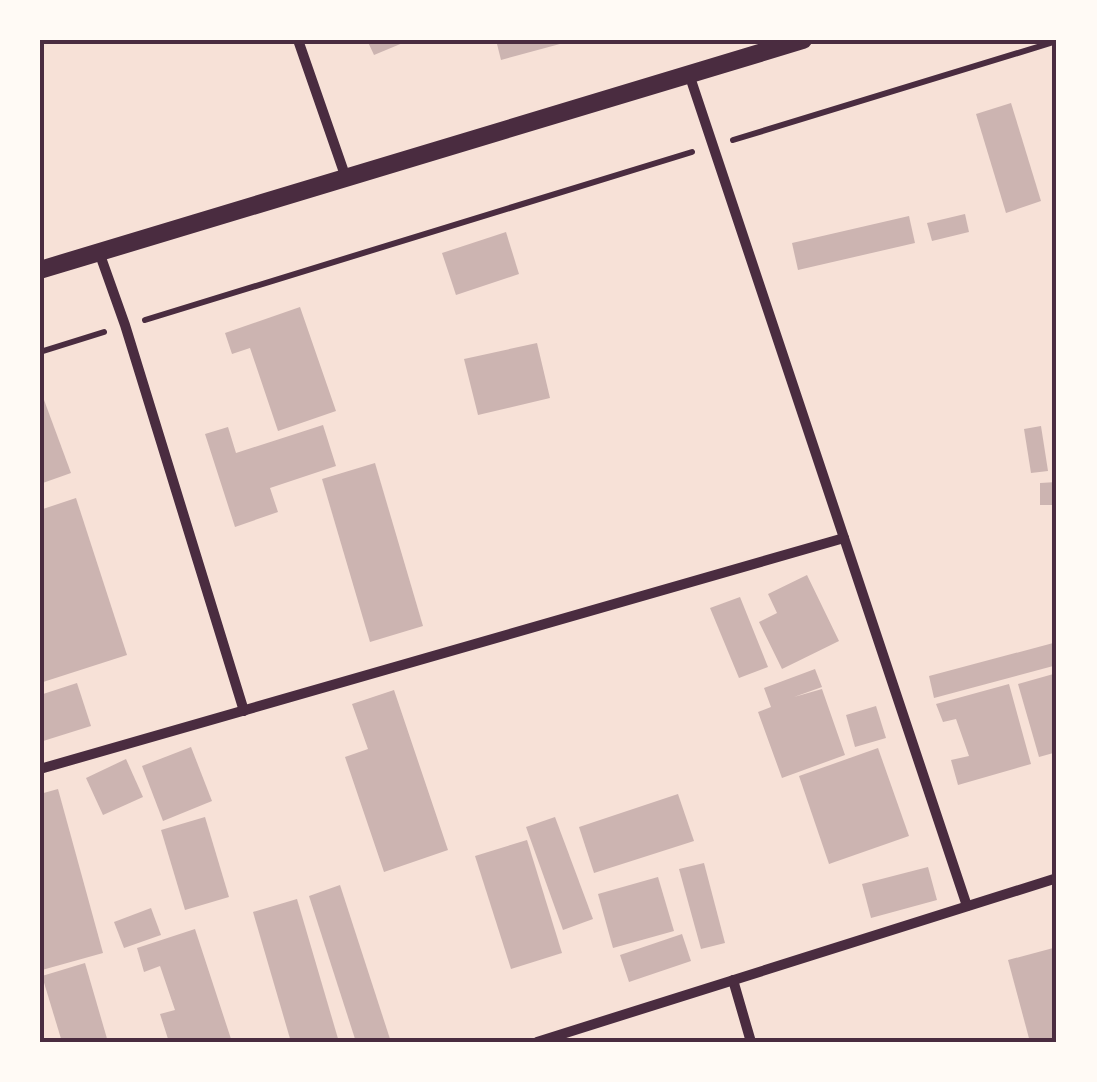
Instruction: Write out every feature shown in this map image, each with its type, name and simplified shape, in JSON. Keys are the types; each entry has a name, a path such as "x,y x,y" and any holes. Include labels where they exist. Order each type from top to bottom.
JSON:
{"street":[{"path":"298,40 346,178"},
{"path":"40,270 803,40"},
{"path":"689,74 968,906"},
{"path":"99,252 244,711"},
{"path":"40,769 844,538"},
{"path":"536,1042 1057,878"},
{"path":"734,980 751,1042"}],"path":[{"path":"40,352 1057,41"}],"building":[{"path":"367,40 410,40 374,55"},
{"path":"496,40 571,40 571,41 501,60"},
{"path":"1011,103 1041,201 1006,213 976,114"},
{"path":"965,214 969,232 932,241 927,223"},
{"path":"909,216 915,243 798,270 792,243"},
{"path":"506,232 519,274 456,295 442,253"},
{"path":"300,307 336,411 278,431 250,348 232,354 225,333"},
{"path":"537,343 550,398 478,415 464,359"},
{"path":"40,389 71,473 40,484"},
{"path":"323,425 336,466 270,488 278,512 235,527 205,434 228,427 236,453"},
{"path":"1041,426 1048,471 1031,473 1024,429"},
{"path":"375,463 423,626 370,642 322,479"},
{"path":"1057,482 1057,505 1040,505 1040,483"},
{"path":"76,498 127,655 40,683 40,510"},
{"path":"807,575 839,641 782,669 759,622 777,613 768,594"},
{"path":"740,597 768,667 739,678 710,608"},
{"path":"1057,642 1057,665 934,698 929,676"},
{"path":"815,669 822,687 794,697 822,689 845,755 782,778 758,712 771,707 764,688"},
{"path":"1057,673 1057,752 1039,757 1018,684"},
{"path":"77,683 91,726 40,742 40,695"},
{"path":"1009,684 1031,764 958,785 951,760 969,756 956,719 943,722 936,704"},
{"path":"394,690 448,850 384,872 345,757 368,749 352,704"},
{"path":"876,706 886,738 855,747 846,715"},
{"path":"191,747 212,801 163,821 142,766"},
{"path":"878,748 909,836 829,864 799,776"},
{"path":"126,759 143,797 103,815 86,778"},
{"path":"58,789 103,953 42,970 40,794"},
{"path":"678,794 694,841 594,873 579,827"},
{"path":"205,817 229,897 185,910 161,830"},
{"path":"555,817 593,919 563,930 526,827"},
{"path":"527,840 562,953 511,969 475,856"},
{"path":"704,863 725,943 701,949 679,869"},
{"path":"928,867 937,900 871,918 862,884"},
{"path":"658,877 674,931 613,948 598,894"},
{"path":"340,885 391,1042 356,1042 309,896"},
{"path":"297,899 339,1042 291,1042 253,912"},
{"path":"151,908 161,935 124,948 114,922"},
{"path":"195,929 232,1042 169,1042 160,1014 175,1010 160,966 144,972 137,948"},
{"path":"682,934 691,961 629,982 620,955"},
{"path":"1057,947 1057,1042 1030,1042 1008,960"},
{"path":"85,963 108,1042 62,1042 42,976"}]}
